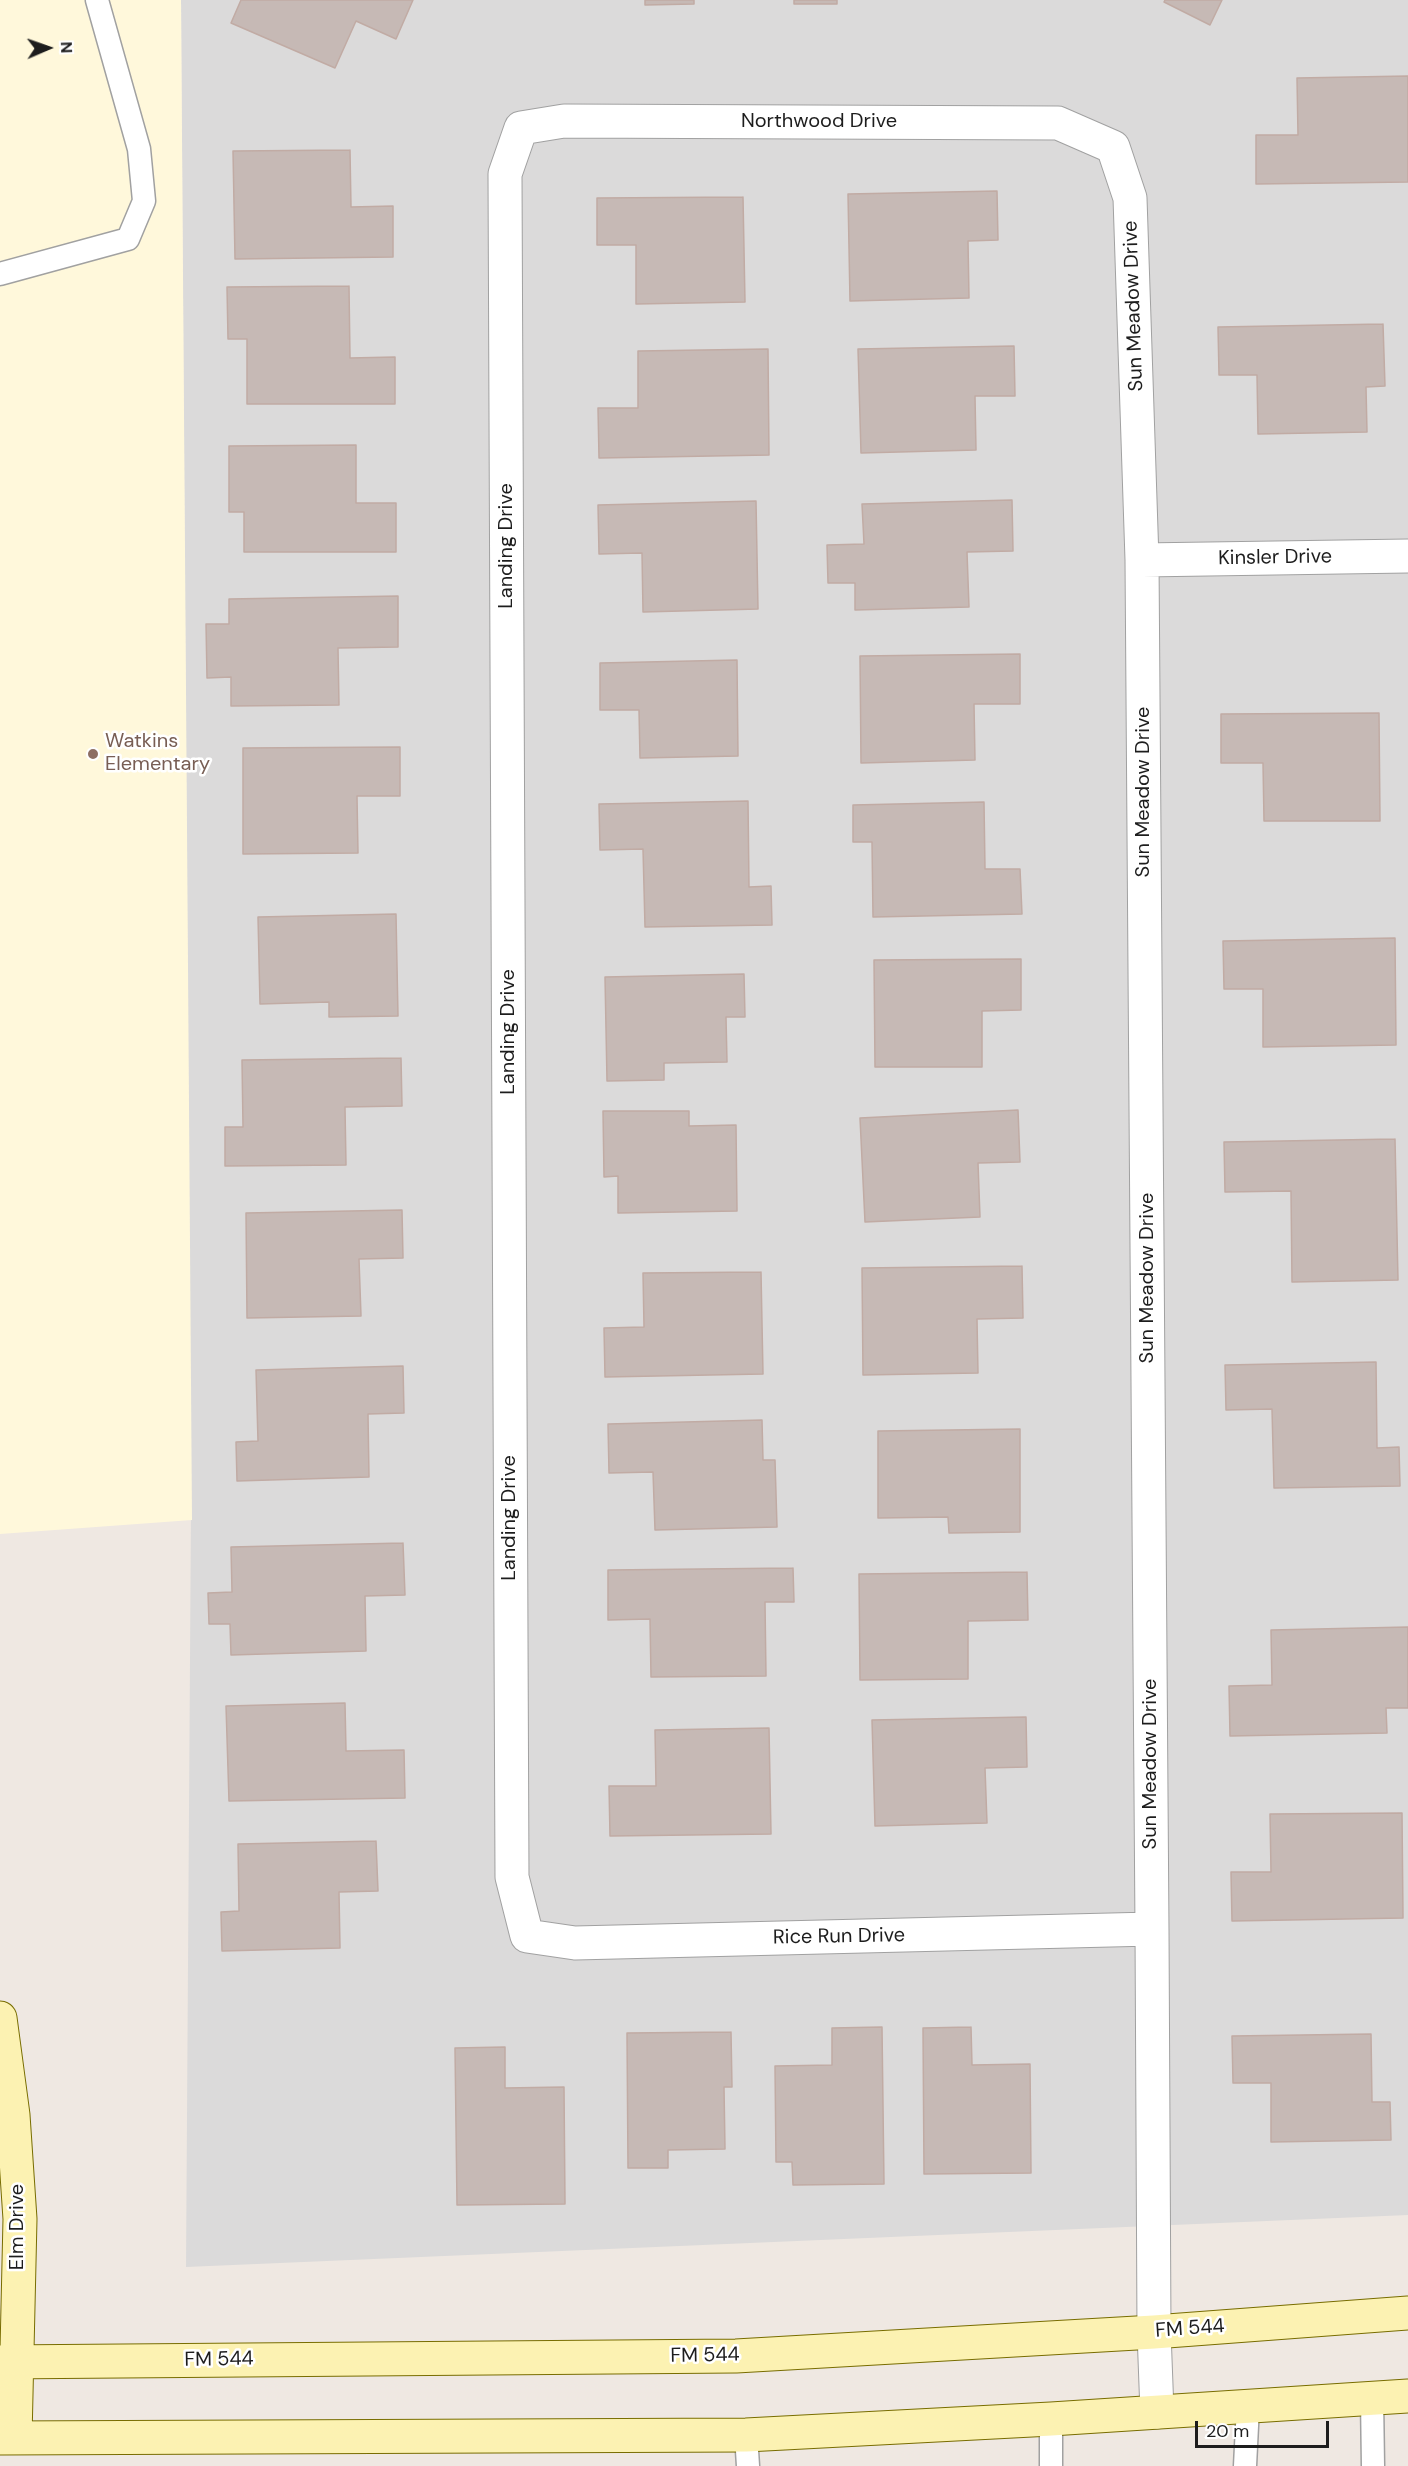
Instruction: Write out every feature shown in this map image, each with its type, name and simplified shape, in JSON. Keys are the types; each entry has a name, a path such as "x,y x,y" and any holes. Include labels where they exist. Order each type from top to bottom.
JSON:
{"main road":[{"name":"Elm Drive","path":"0,2018 13,2115 21,2218 8,2362 7,2438"},
{"name":"FM 544","path":"8,2362 736,2356 1154,2332 1408,2313"},
{"path":"7,2438 747,2450 1051,2419 1408,2396"}],"street":[{"name":"Northwood Drive","path":"521,128 564,121 1058,123 1113,147"},
{"name":"Landing Drive","path":"521,128 505,174 505,198 512,1877 526,1936"},
{"name":"Sun Meadow Drive","path":"1113,147 1130,198 1142,560 1154,2332 1157,2412"},
{"name":"Kinsler Drive","path":"1142,560 1408,556"},
{"name":"Rice Run Drive","path":"526,1936 575,1943 1152,1929"}],"lane":[{"path":"0,274 128,239 144,201 139,149 97,0"},
{"path":"1372,2398 1373,2466"},
{"path":"1245,2466 1248,2406"},
{"path":"1051,2419 1051,2466"}],"shaded area":[{"name":"Watkins Elementary","path":"0,0 181,0 192,1520 0,1534"},
{"path":"181,0 1408,0 1408,2215 186,2267 191,1508"}],"building":[{"path":"241,0 413,0 396,39 356,21 335,68 231,23"},
{"path":"645,0 694,0 694,4 645,5"},
{"path":"794,0 837,0 837,4 794,4"},
{"path":"1165,0 1222,0 1210,25 1164,2"},
{"path":"1408,76 1408,182 1256,184 1256,135 1298,135 1297,78"},
{"path":"350,150 351,207 393,206 393,257 235,259 233,151"},
{"path":"997,191 998,240 968,241 969,298 850,301 848,194"},
{"path":"743,197 745,302 636,304 636,245 597,245 597,198"},
{"path":"349,286 350,358 395,357 395,404 247,404 247,339 228,339 227,287"},
{"path":"1383,324 1385,386 1366,387 1367,432 1258,434 1257,375 1219,375 1218,327"},
{"path":"1014,346 1015,396 975,396 976,450 861,453 858,349"},
{"path":"768,349 769,455 599,458 598,408 638,408 638,351"},
{"path":"356,445 356,503 396,503 396,552 244,552 244,512 229,512 229,446"},
{"path":"1012,500 1013,551 967,552 969,607 855,610 855,583 828,583 827,545 864,544 862,504"},
{"path":"756,501 758,609 643,612 642,553 599,554 598,505"},
{"path":"398,596 398,647 338,648 339,705 231,706 231,677 207,678 206,624 229,624 229,599"},
{"path":"1020,654 1020,704 974,704 975,760 861,763 860,656"},
{"path":"737,660 738,756 640,758 639,710 600,710 600,663"},
{"path":"1379,713 1380,821 1264,821 1263,763 1221,763 1221,714"},
{"path":"400,747 400,796 357,796 358,853 243,854 243,748"},
{"path":"748,801 749,887 771,886 772,925 645,927 643,849 600,850 599,804"},
{"path":"984,802 985,869 1020,869 1022,914 873,917 872,842 853,842 853,805"},
{"path":"396,914 398,1016 329,1017 329,1002 260,1004 258,917"},
{"path":"1395,938 1396,1045 1263,1047 1263,989 1224,989 1223,941"},
{"path":"1021,959 1021,1010 982,1011 982,1067 875,1067 874,960"},
{"path":"744,974 745,1017 726,1017 727,1062 664,1063 664,1080 607,1081 605,977"},
{"path":"401,1058 402,1106 345,1107 346,1165 225,1166 225,1127 243,1127 242,1060"},
{"path":"1018,1110 1020,1162 978,1163 980,1217 865,1222 860,1118"},
{"path":"603,1111 689,1111 689,1126 736,1125 737,1211 618,1213 618,1176 604,1177"},
{"path":"1395,1139 1398,1280 1292,1282 1291,1191 1225,1192 1224,1142"},
{"path":"402,1210 403,1258 359,1259 361,1316 247,1318 246,1213"},
{"path":"1022,1266 1023,1318 977,1319 978,1373 863,1375 862,1268"},
{"path":"761,1272 763,1374 605,1377 604,1328 644,1327 643,1273"},
{"path":"1376,1362 1377,1448 1399,1447 1400,1486 1274,1488 1272,1409 1226,1410 1225,1365"},
{"path":"403,1366 404,1413 368,1414 369,1477 237,1481 236,1442 258,1441 256,1370"},
{"path":"762,1420 763,1460 775,1460 777,1527 655,1530 653,1472 609,1473 608,1424"},
{"path":"1020,1429 1020,1532 949,1533 948,1517 878,1518 878,1431"},
{"path":"403,1543 405,1595 365,1596 366,1651 231,1655 230,1624 209,1624 208,1593 232,1592 231,1547"},
{"path":"793,1568 794,1602 765,1602 766,1676 651,1677 650,1619 608,1620 608,1570"},
{"path":"1027,1572 1028,1620 968,1621 968,1679 860,1680 859,1574"},
{"path":"1408,1627 1408,1708 1386,1708 1387,1733 1230,1736 1229,1686 1272,1685 1271,1630"},
{"path":"345,1703 346,1751 404,1750 405,1798 229,1801 226,1706"},
{"path":"1026,1717 1027,1767 985,1768 987,1823 875,1826 872,1720"},
{"path":"769,1728 771,1834 610,1836 609,1786 656,1786 655,1730"},
{"path":"1402,1813 1403,1918 1232,1921 1231,1872 1271,1872 1270,1814"},
{"path":"376,1841 378,1891 339,1892 340,1948 222,1951 221,1912 239,1911 238,1844"},
{"path":"882,2027 884,2184 793,2185 792,2162 776,2162 775,2066 832,2065 832,2028"},
{"path":"971,2027 972,2065 1030,2064 1031,2173 924,2174 923,2028"},
{"path":"731,2032 732,2087 724,2087 725,2149 668,2150 668,2168 628,2168 627,2033"},
{"path":"1371,2034 1372,2102 1390,2102 1391,2140 1271,2142 1271,2083 1233,2083 1232,2036"},
{"path":"505,2047 505,2088 564,2087 565,2204 457,2205 455,2048"}],"place":[{"name":"Watkins Elementary","path":"93,754"}]}
